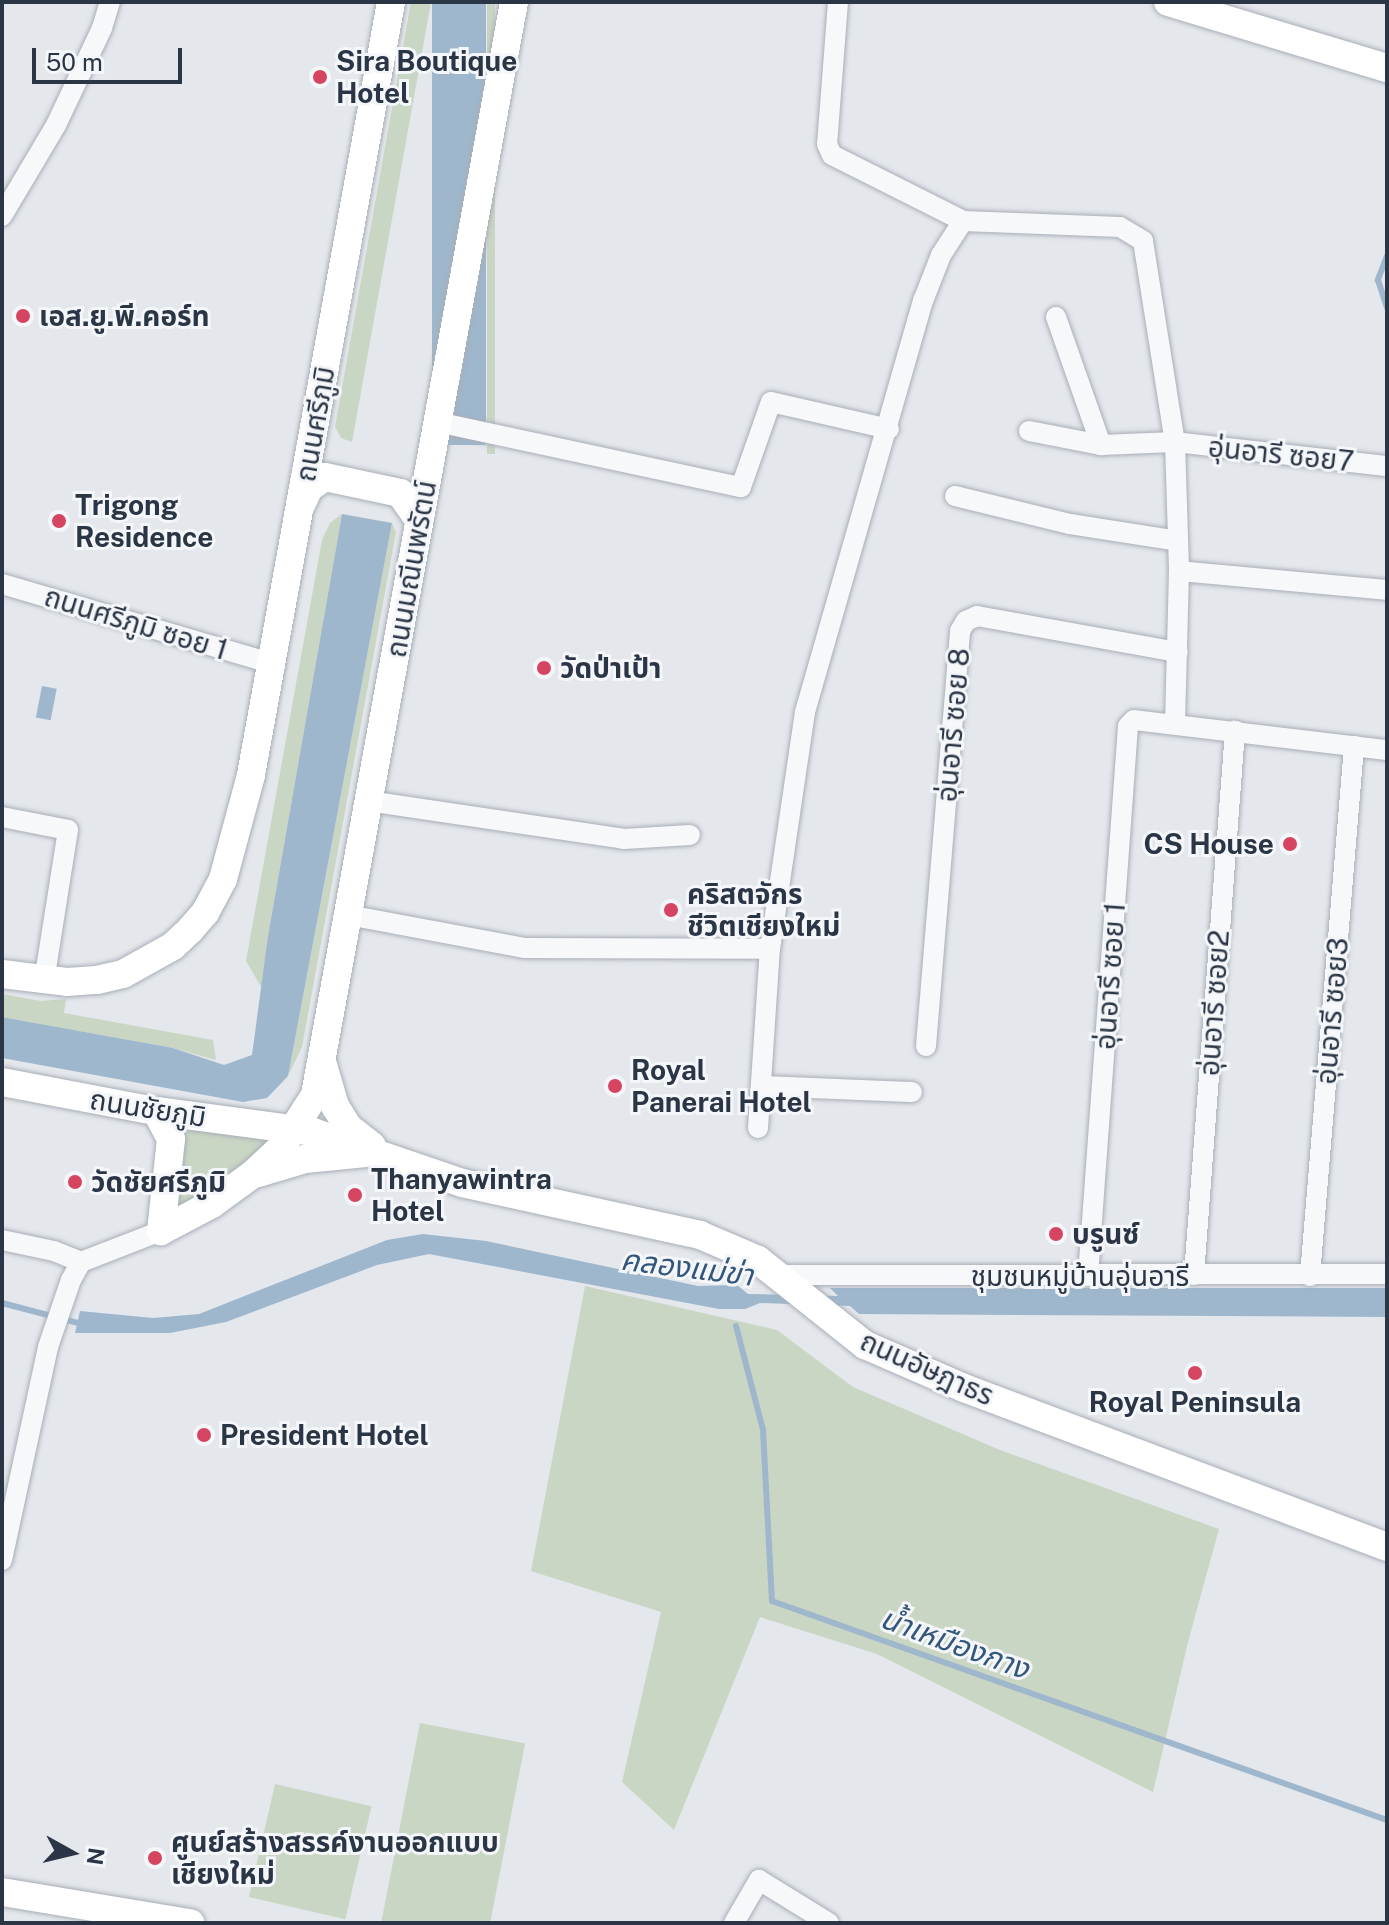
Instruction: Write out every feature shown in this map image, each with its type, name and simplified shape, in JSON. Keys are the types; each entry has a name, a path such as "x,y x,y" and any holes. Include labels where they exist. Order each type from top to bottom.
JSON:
{"main road":[{"name":"ถนนศรีภูมิ","path":"2,974 44,981 97,980 123,974 173,946 205,913 234,846 391,2"},
{"name":"ถนนมณีนพรัตน์","path":"253,1174 281,1148 315,1095 514,2"},
{"path":"1168,2 1387,68"},
{"path":"314,428 316,443 326,459 401,474 430,458"},
{"path":"299,509 309,488 325,477 400,493 419,520"},
{"path":"238,1122 277,1113 290,1102 321,1051"},
{"path":"321,1051 325,1079 335,1106 349,1128 379,1152"},
{"name":"ถนนชัยภูมิ","path":"2,1082 156,1111 294,1130"},
{"path":"156,1111 171,1139 161,1231"},
{"name":"ถนนอัษฎาธร","path":"294,1130 329,1135 462,1183 700,1235 739,1249 865,1345 964,1388 1387,1547"},
{"path":"161,1231 212,1204 253,1174 305,1159 379,1152"},
{"path":"6,1890 190,1923"}],"street":[{"path":"2,216 56,125 102,28 110,2"},
{"path":"838,2 827,144 832,155 963,221 1120,227 1143,241 1175,442 1179,571 1175,724 1387,750"},
{"path":"758,1128 770,949 805,712 889,429 923,301 941,255 963,221"},
{"path":"1056,317 1101,445"},
{"path":"437,422 741,487 771,402 889,429"},
{"name":"อุ่นอารี ซอย7","path":"1029,431 1101,445 1175,442 1387,466"},
{"path":"955,496 1070,524 1178,541"},
{"path":"1179,571 1387,590"},
{"name":"ถนนศรีภูมิ ซอย 1","path":"2,584 270,663"},
{"name":"อุ่นอารี ซอย 8","path":"926,1046 960,631 966,621 977,616 1178,652"},
{"name":"อุ่นอารี ซอย 1","path":"1088,1276 1128,726 1134,720 1175,724"},
{"name":"อุ่นอารี ซอย2","path":"1194,1275 1235,731"},
{"name":"อุ่นอารี ซอย3","path":"1310,1276 1354,746"},
{"path":"368,801 624,839 690,835"},
{"path":"2,817 68,830 44,981"},
{"path":"348,915 524,948 770,949"},
{"path":"761,1086 912,1092"},
{"path":"2,1560 48,1347 62,1300 81,1262 161,1231"},
{"path":"2,1240 54,1251 81,1262"},
{"name":"ชุมชนหมู่บ้านอุ่นอารี","path":"783,1282 1387,1274"},
{"path":"734,1923 759,1880 829,1923"}],"green space":[{"path":"411,2 431,2 352,442 341,438 335,427"},
{"path":"487,2 495,2 495,454 487,454"},
{"path":"342,514 268,936 263,990 246,961 322,540 330,523"},
{"path":"392,523 396,532 302,1047 288,1076"},
{"path":"2,994 41,1001 66,999 64,1013 213,1040 216,1060 173,1048 2,1017"},
{"path":"173,1125 277,1141 218,1190 173,1209"},
{"path":"585,1286 777,1330 853,1387 1000,1450 1219,1529 1188,1642 1153,1792 877,1654 760,1617 674,1830 622,1782 661,1612 531,1571"},
{"path":"420,1723 525,1743 490,1923 381,1922"},
{"path":"275,1784 371,1806 345,1919 249,1897"}],"water":[{"path":"432,2 486,2 486,445 432,445"},
{"path":"342,514 392,523 288,1076 267,1098 243,1102 2,1058 2,1017 173,1048 224,1065 252,1055 268,936"},
{"path":"42,686 57,689 51,720 36,717"},
{"path":"423,1234 486,1241 698,1286 737,1285 748,1294 838,1296 830,1288 1387,1288 1387,1317 859,1314 850,1306 760,1303 745,1309 719,1309 429,1254 377,1265 226,1322 170,1333 75,1333 80,1311 153,1318 199,1314 387,1240"}],"waterway":[{"path":"1387,256 1378,280 1387,308"},
{"name":"คลองแม่ข่า","path":"2,1303 82,1324"},
{"name":"น้ำเหมืองกาง","path":"736,1326 763,1430 772,1601 1387,1820"}],"place":[{"name":"Sira Boutique Hotel","path":"320,77"},
{"name":"เอส.ยู.พี.คอร์ท","path":"23,316"},
{"name":"Trigong Residence","path":"59,521"},
{"name":"วัดป่าเป้า","path":"544,668"},
{"name":"CS House","path":"1290,844"},
{"name":"คริสตจักร ชีวิตเชียงใหม่","path":"671,910"},
{"name":"Royal Panerai Hotel","path":"615,1086"},
{"name":"วัดชัยศรีภูมิ","path":"75,1182"},
{"name":"Thanyawintra Hotel","path":"355,1195"},
{"name":"บรูนซ์","path":"1056,1234"},
{"name":"Royal Peninsula","path":"1195,1373"},
{"name":"President Hotel","path":"204,1435"},
{"name":"ศูนย์สร้างสรรค์งานออกแบบ เชียงใหม่","path":"155,1858"}]}
